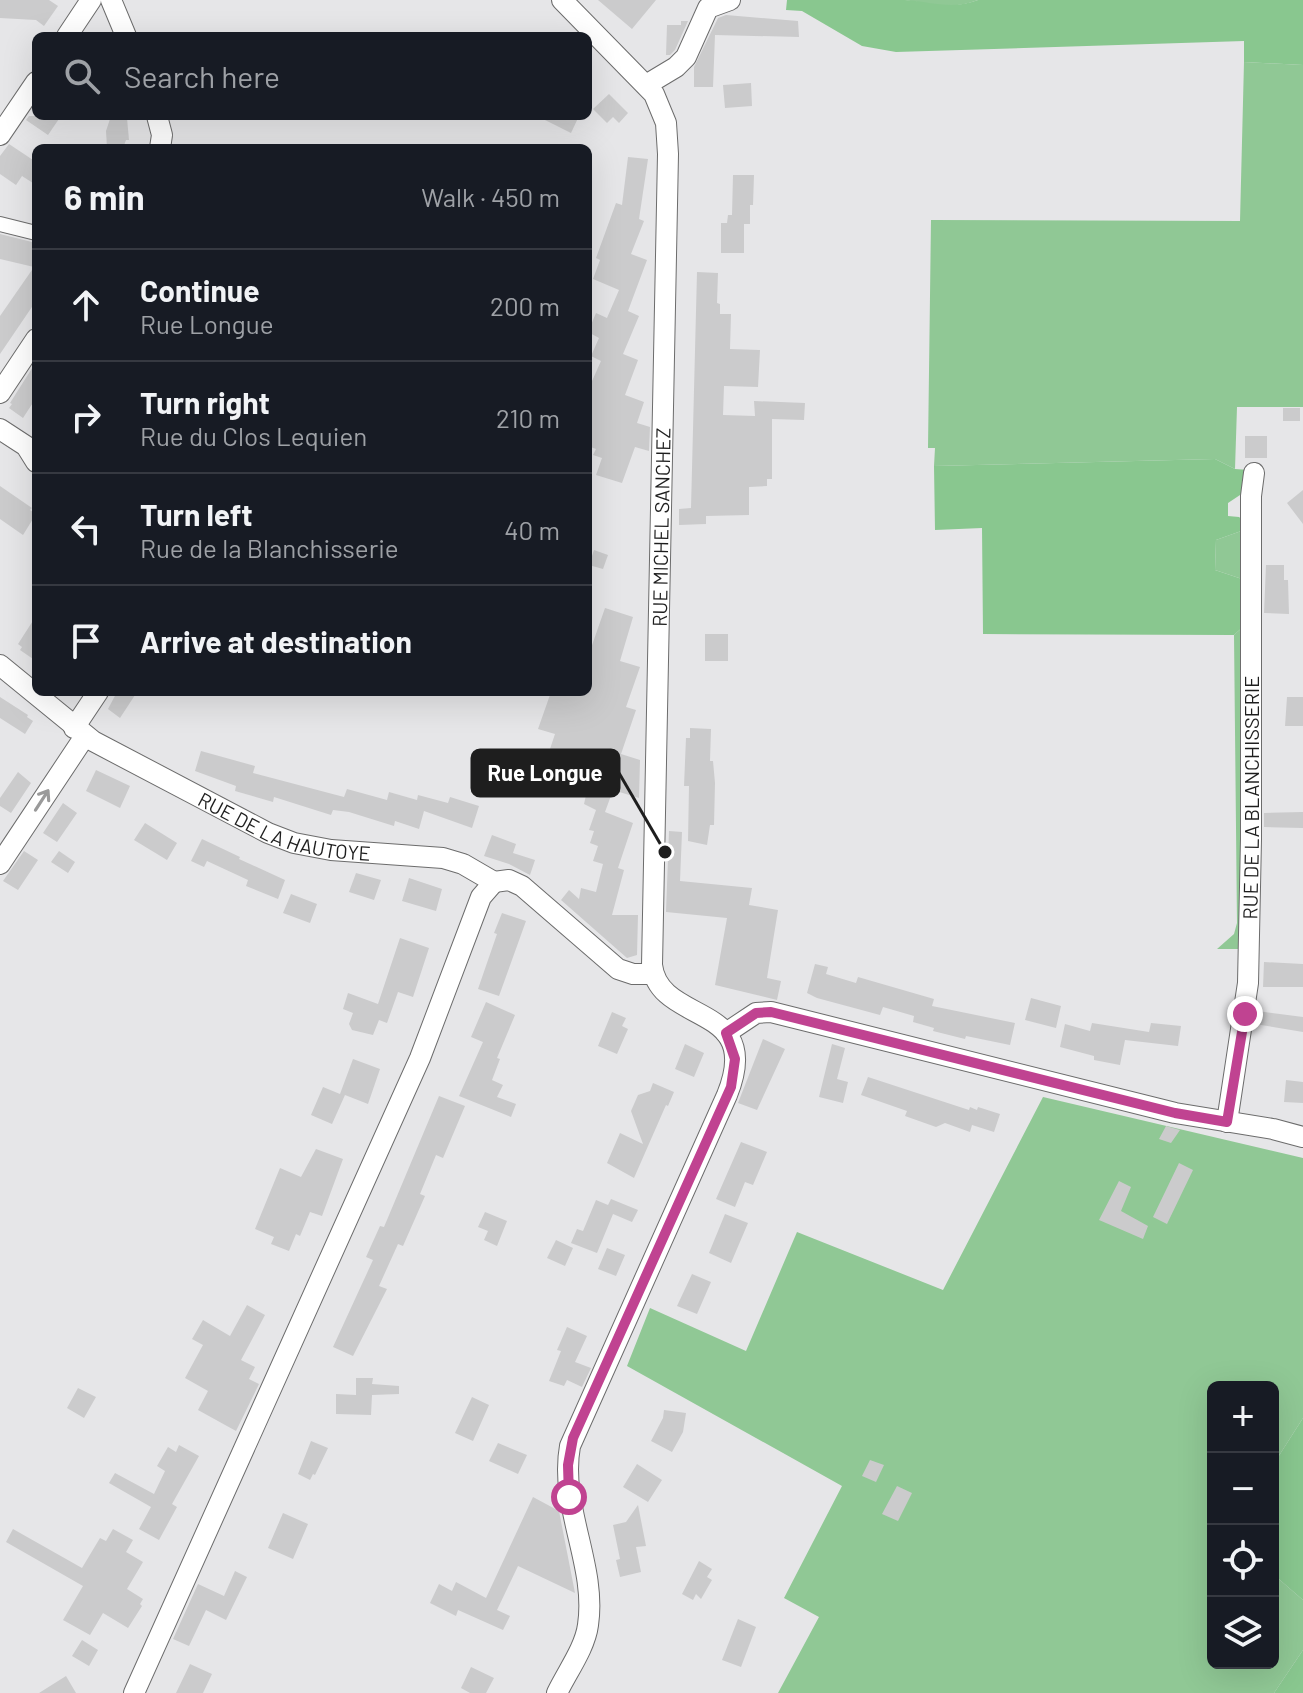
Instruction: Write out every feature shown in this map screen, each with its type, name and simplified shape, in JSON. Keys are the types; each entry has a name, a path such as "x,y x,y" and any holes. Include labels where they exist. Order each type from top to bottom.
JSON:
{"street":[{"path":"70,32 91,0"},
{"path":"111,0 124,32"},
{"name":"RUE MICHEL SANCHEZ","path":"562,0 646,85 663,112 668,146 653,974"},
{"path":"646,85 676,67 686,57 708,8 730,0"},
{"path":"0,135 32,88"},
{"path":"158,120 161,144"},
{"path":"0,224 32,232"},
{"path":"0,393 32,345"},
{"path":"0,429 26,446 32,456"},
{"name":"RUE DE LA BLANCHISSERIE","path":"1227,1122 1248,983 1251,496 1254,473"},
{"name":"RUE DE LA HAUTOYE","path":"0,665 32,692"},
{"name":"RUE DE LA HAUTOYE","path":"37,696 80,732 244,822 306,846 443,858 463,864 494,882 509,880 522,886 618,969 633,974 653,974"},
{"path":"0,864 80,732 96,696"},
{"path":"134,1693 420,1058 481,897 494,882"},
{"path":"557,1693 586,1636 589,1615 586,1582 568,1488 570,1446 731,1087 735,1059 726,1033 708,1017 667,995 653,974"},
{"path":"726,1033 756,1013 771,1012 1175,1113 1303,1137"}],"green space":[{"path":"787,0 905,0 951,5 978,0 1303,0 1303,65 1244,62 1244,41 896,52 862,46 802,11 786,10"},
{"path":"905,0 978,0 951,5"},
{"path":"1244,62 1303,65 1303,407 1237,407 1235,469 1215,459 934,466 935,448 928,448 931,220 1240,221"},
{"path":"1215,459 1235,469 1249,470 1243,493 1228,503 1228,516 1244,521 1244,530 1216,540 1215,570 1245,580 1245,625 1234,635 983,634 982,528 935,530 934,466"},
{"path":"1244,530 1245,580 1215,570 1216,540"},
{"path":"1245,625 1244,949 1217,949 1234,934 1237,923 1234,635"},
{"path":"1043,1097 1303,1158 1303,1418 1279,1456 1279,1381 1207,1381 1207,1669 1279,1669 1279,1579 1303,1600 1303,1650 1274,1693 778,1693 819,1617 784,1598 842,1486 627,1366 650,1308 746,1351 797,1232 943,1290"},
{"path":"1303,1418 1303,1600 1279,1579 1279,1456"},
{"path":"1303,1650 1303,1693 1274,1693"}],"building":[{"path":"0,0 49,0 58,6 44,26 36,20 0,18"},
{"path":"598,0 656,0 632,29"},
{"path":"726,15 798,21 799,37 715,35 713,87 694,87 694,67 718,18"},
{"path":"681,21 688,21 675,50 666,55 667,25 681,25"},
{"path":"751,83 752,106 725,108 723,85"},
{"path":"609,94 628,113 619,123 613,117 607,123 593,109"},
{"path":"32,116 32,120 58,120 48,135 26,120"},
{"path":"110,120 127,120 129,140 124,144 107,144"},
{"path":"545,120 577,120 571,133"},
{"path":"9,144 32,159 32,182 22,176 16,185 0,174 0,156"},
{"path":"628,157 648,159 639,219 644,221 631,254 647,260 628,311 639,316 623,354 638,360 625,395 644,402 637,423 650,427 649,451 635,447 622,483 596,475 602,458 593,455 596,449 592,448 592,381 601,361 592,356 599,338 592,334 592,322 596,313 607,318 619,290 593,279 600,260 596,258 616,203 622,205"},
{"path":"733,175 754,175 753,205 750,205 750,224 744,224 744,253 721,253 721,223 727,223 728,215 732,215"},
{"path":"0,234 32,242 32,267 0,259"},
{"path":"32,270 32,307 0,354 0,316"},
{"path":"697,272 718,273 717,303 720,304 720,314 731,314 730,349 760,350 758,387 724,386 723,415 755,416 754,401 805,403 804,420 772,419 772,479 767,479 767,486 749,487 749,515 706,516 706,524 679,525 679,509 691,508"},
{"path":"32,368 32,404 23,418 9,408"},
{"path":"1283,408 1300,408 1300,421 1283,421"},
{"path":"1245,436 1267,436 1267,458 1245,458"},
{"path":"0,486 32,508 32,520 23,535 0,519"},
{"path":"1303,490 1303,524 1287,503"},
{"path":"594,550 608,555 603,569 592,566"},
{"path":"1266,565 1284,565 1284,580 1288,580 1289,614 1264,613"},
{"path":"605,608 633,617 620,661 640,667 626,707 636,710 621,754 640,760 639,798 613,790 605,812 633,823 618,868 624,870 612,915 638,915 637,955 627,958 561,900 569,890 579,899 581,888 596,892 603,864 593,861 598,846 590,843 594,831 589,830 596,810 584,804 594,760 569,752 563,773 544,767 555,734 538,729 550,696 592,696 592,645"},
{"path":"32,622 32,658 20,650 22,647 18,644"},
{"path":"705,634 728,634 728,661 705,661"},
{"path":"115,696 134,696 120,718 108,709"},
{"path":"0,697 33,721 25,734 0,718"},
{"path":"1287,697 1303,697 1303,726 1285,726"},
{"path":"690,728 711,729 714,825 710,825 707,845 688,841 689,786 684,786 686,738 690,738"},
{"path":"201,751 255,766 253,773 344,797 347,789 387,800 389,792 417,800 418,795 448,803 450,797 479,806 472,828 424,811 419,829 395,821 394,826 349,812 333,810 331,815 274,797 273,802 235,791 236,786 195,771"},
{"path":"96,770 130,786 120,808 86,791"},
{"path":"18,772 31,783 11,813 0,806 0,798"},
{"path":"63,803 77,813 57,842 43,833"},
{"path":"1303,812 1303,828 1264,827 1264,813"},
{"path":"145,823 177,843 167,860 134,840"},
{"path":"669,831 682,832 680,881 752,888 749,905 778,910 767,978 781,981 777,1000 715,985 727,918 666,912"},
{"path":"492,835 516,844 513,853 535,860 530,875 484,856"},
{"path":"202,839 285,880 278,899 246,886 248,880 207,861 204,867 191,861"},
{"path":"24,851 38,860 18,890 3,881"},
{"path":"59,851 75,862 68,873 51,862"},
{"path":"356,873 381,880 374,900 349,892"},
{"path":"409,878 442,889 436,911 402,901"},
{"path":"291,894 317,904 310,923 283,913"},
{"path":"502,913 526,921 499,996 478,989"},
{"path":"400,938 429,948 413,997 398,992 387,1023 379,1020 373,1035 352,1030 349,1024 353,1013 343,1009 348,993 378,1004"},
{"path":"1264,962 1303,964 1303,987 1263,987"},
{"path":"815,964 828,967 826,974 856,983 858,977 934,999 932,1006 1015,1023 1010,1045 933,1031 934,1028 913,1022 914,1016 883,1007 880,1015 817,998 807,993"},
{"path":"1031,998 1061,1006 1056,1028 1025,1020"},
{"path":"486,1002 515,1015 497,1058 500,1059 492,1080 503,1085 497,1097 516,1104 511,1117 459,1096 483,1042 471,1037"},
{"path":"1257,1011 1303,1017 1303,1032 1255,1024"},
{"path":"612,1012 626,1018 622,1026 628,1029 617,1054 598,1046"},
{"path":"1092,1023 1149,1032 1151,1023 1181,1026 1178,1046 1125,1040 1120,1065 1094,1060 1094,1056 1060,1047 1065,1024 1090,1031"},
{"path":"763,1039 785,1049 757,1110 738,1103"},
{"path":"685,1044 704,1053 694,1077 675,1069"},
{"path":"832,1044 845,1048 837,1079 848,1082 843,1103 819,1097"},
{"path":"353,1059 380,1069 368,1104 345,1095 332,1124 311,1115 323,1087 340,1094"},
{"path":"868,1077 969,1110 970,1107 977,1110 978,1107 1000,1114 994,1132 972,1125 970,1132 945,1123 936,1127 905,1116 907,1111 861,1095"},
{"path":"1286,1080 1303,1082 1303,1103 1284,1102"},
{"path":"653,1083 674,1092 634,1178 607,1163 620,1133 643,1144 631,1111 638,1095 650,1091"},
{"path":"439,1096 465,1106 443,1158 436,1155 420,1194 425,1196 403,1246 398,1244 379,1286 387,1289 353,1356 333,1347 373,1260 366,1257 380,1226 384,1227"},
{"path":"1166,1126 1180,1130 1171,1143 1159,1139"},
{"path":"741,1142 767,1152 753,1185 745,1182 735,1207 716,1199"},
{"path":"316,1149 343,1159 322,1216 310,1212 300,1236 296,1234 289,1251 271,1244 274,1237 255,1229 280,1168 301,1177"},
{"path":"1179,1163 1193,1170 1167,1224 1153,1217"},
{"path":"1119,1181 1131,1187 1121,1211 1148,1226 1143,1239 1099,1220"},
{"path":"611,1199 638,1210 632,1222 613,1214 597,1253 571,1243 577,1229 583,1231 596,1200 608,1205"},
{"path":"485,1212 507,1221 497,1246 484,1240 488,1231 478,1227"},
{"path":"725,1214 748,1223 731,1263 709,1253"},
{"path":"556,1240 573,1248 565,1266 547,1258"},
{"path":"607,1248 625,1255 616,1276 598,1269"},
{"path":"692,1274 711,1282 697,1314 677,1306"},
{"path":"247,1305 265,1315 241,1360 255,1367 249,1379 259,1384 236,1431 198,1410 208,1391 185,1378 203,1345 192,1339 203,1320 230,1336"},
{"path":"567,1327 587,1336 575,1362 591,1368 582,1387 567,1380 564,1386 549,1381"},
{"path":"356,1378 373,1378 372,1384 399,1386 399,1394 372,1395 371,1415 336,1414 336,1394 356,1395"},
{"path":"78,1388 96,1397 84,1418 67,1408"},
{"path":"472,1397 489,1405 473,1441 455,1433"},
{"path":"664,1410 686,1413 683,1432 672,1452 651,1441"},
{"path":"311,1441 328,1448 310,1480 298,1474"},
{"path":"498,1443 527,1455 518,1474 489,1461"},
{"path":"179,1445 199,1456 172,1504 177,1507 159,1540 139,1529 151,1507 109,1483 115,1473 154,1494 165,1471 157,1466 168,1447 176,1452"},
{"path":"870,1460 884,1465 876,1482 862,1476"},
{"path":"637,1464 662,1480 648,1502 623,1487"},
{"path":"897,1486 912,1493 898,1521 882,1514"},
{"path":"533,1497 559,1511 575,1593 518,1566 497,1610 510,1616 503,1630 458,1610 456,1616 430,1603 439,1584 452,1591 456,1582 486,1598"},
{"path":"638,1505 646,1546 636,1547 641,1572 620,1577 616,1560 620,1559 613,1525 626,1522"},
{"path":"283,1513 308,1524 293,1559 268,1548"},
{"path":"13,1529 82,1568 100,1538 106,1541 113,1529 133,1540 126,1552 143,1562 127,1589 143,1599 128,1628 103,1613 90,1635 63,1620 83,1586 6,1542"},
{"path":"699,1561 712,1569 707,1577 712,1580 701,1599 696,1594 693,1600 682,1594"},
{"path":"235,1571 247,1577 226,1620 206,1610 189,1646 173,1639 198,1584 224,1596"},
{"path":"738,1619 756,1627 741,1667 722,1660"},
{"path":"82,1640 98,1650 89,1666 72,1656"},
{"path":"190,1664 212,1674 203,1693 176,1693"},
{"path":"471,1667 494,1678 486,1693 470,1693 461,1688"},
{"path":"66,1676 76,1693 39,1693"}],"place":[{"name":"Rue Longue","path":"665,852"}],"route":[{"path":"569,1497 568,1465 573,1438 731,1087 735,1059 726,1033 756,1013 771,1012 1175,1113 1227,1122 1245,1014"}]}
